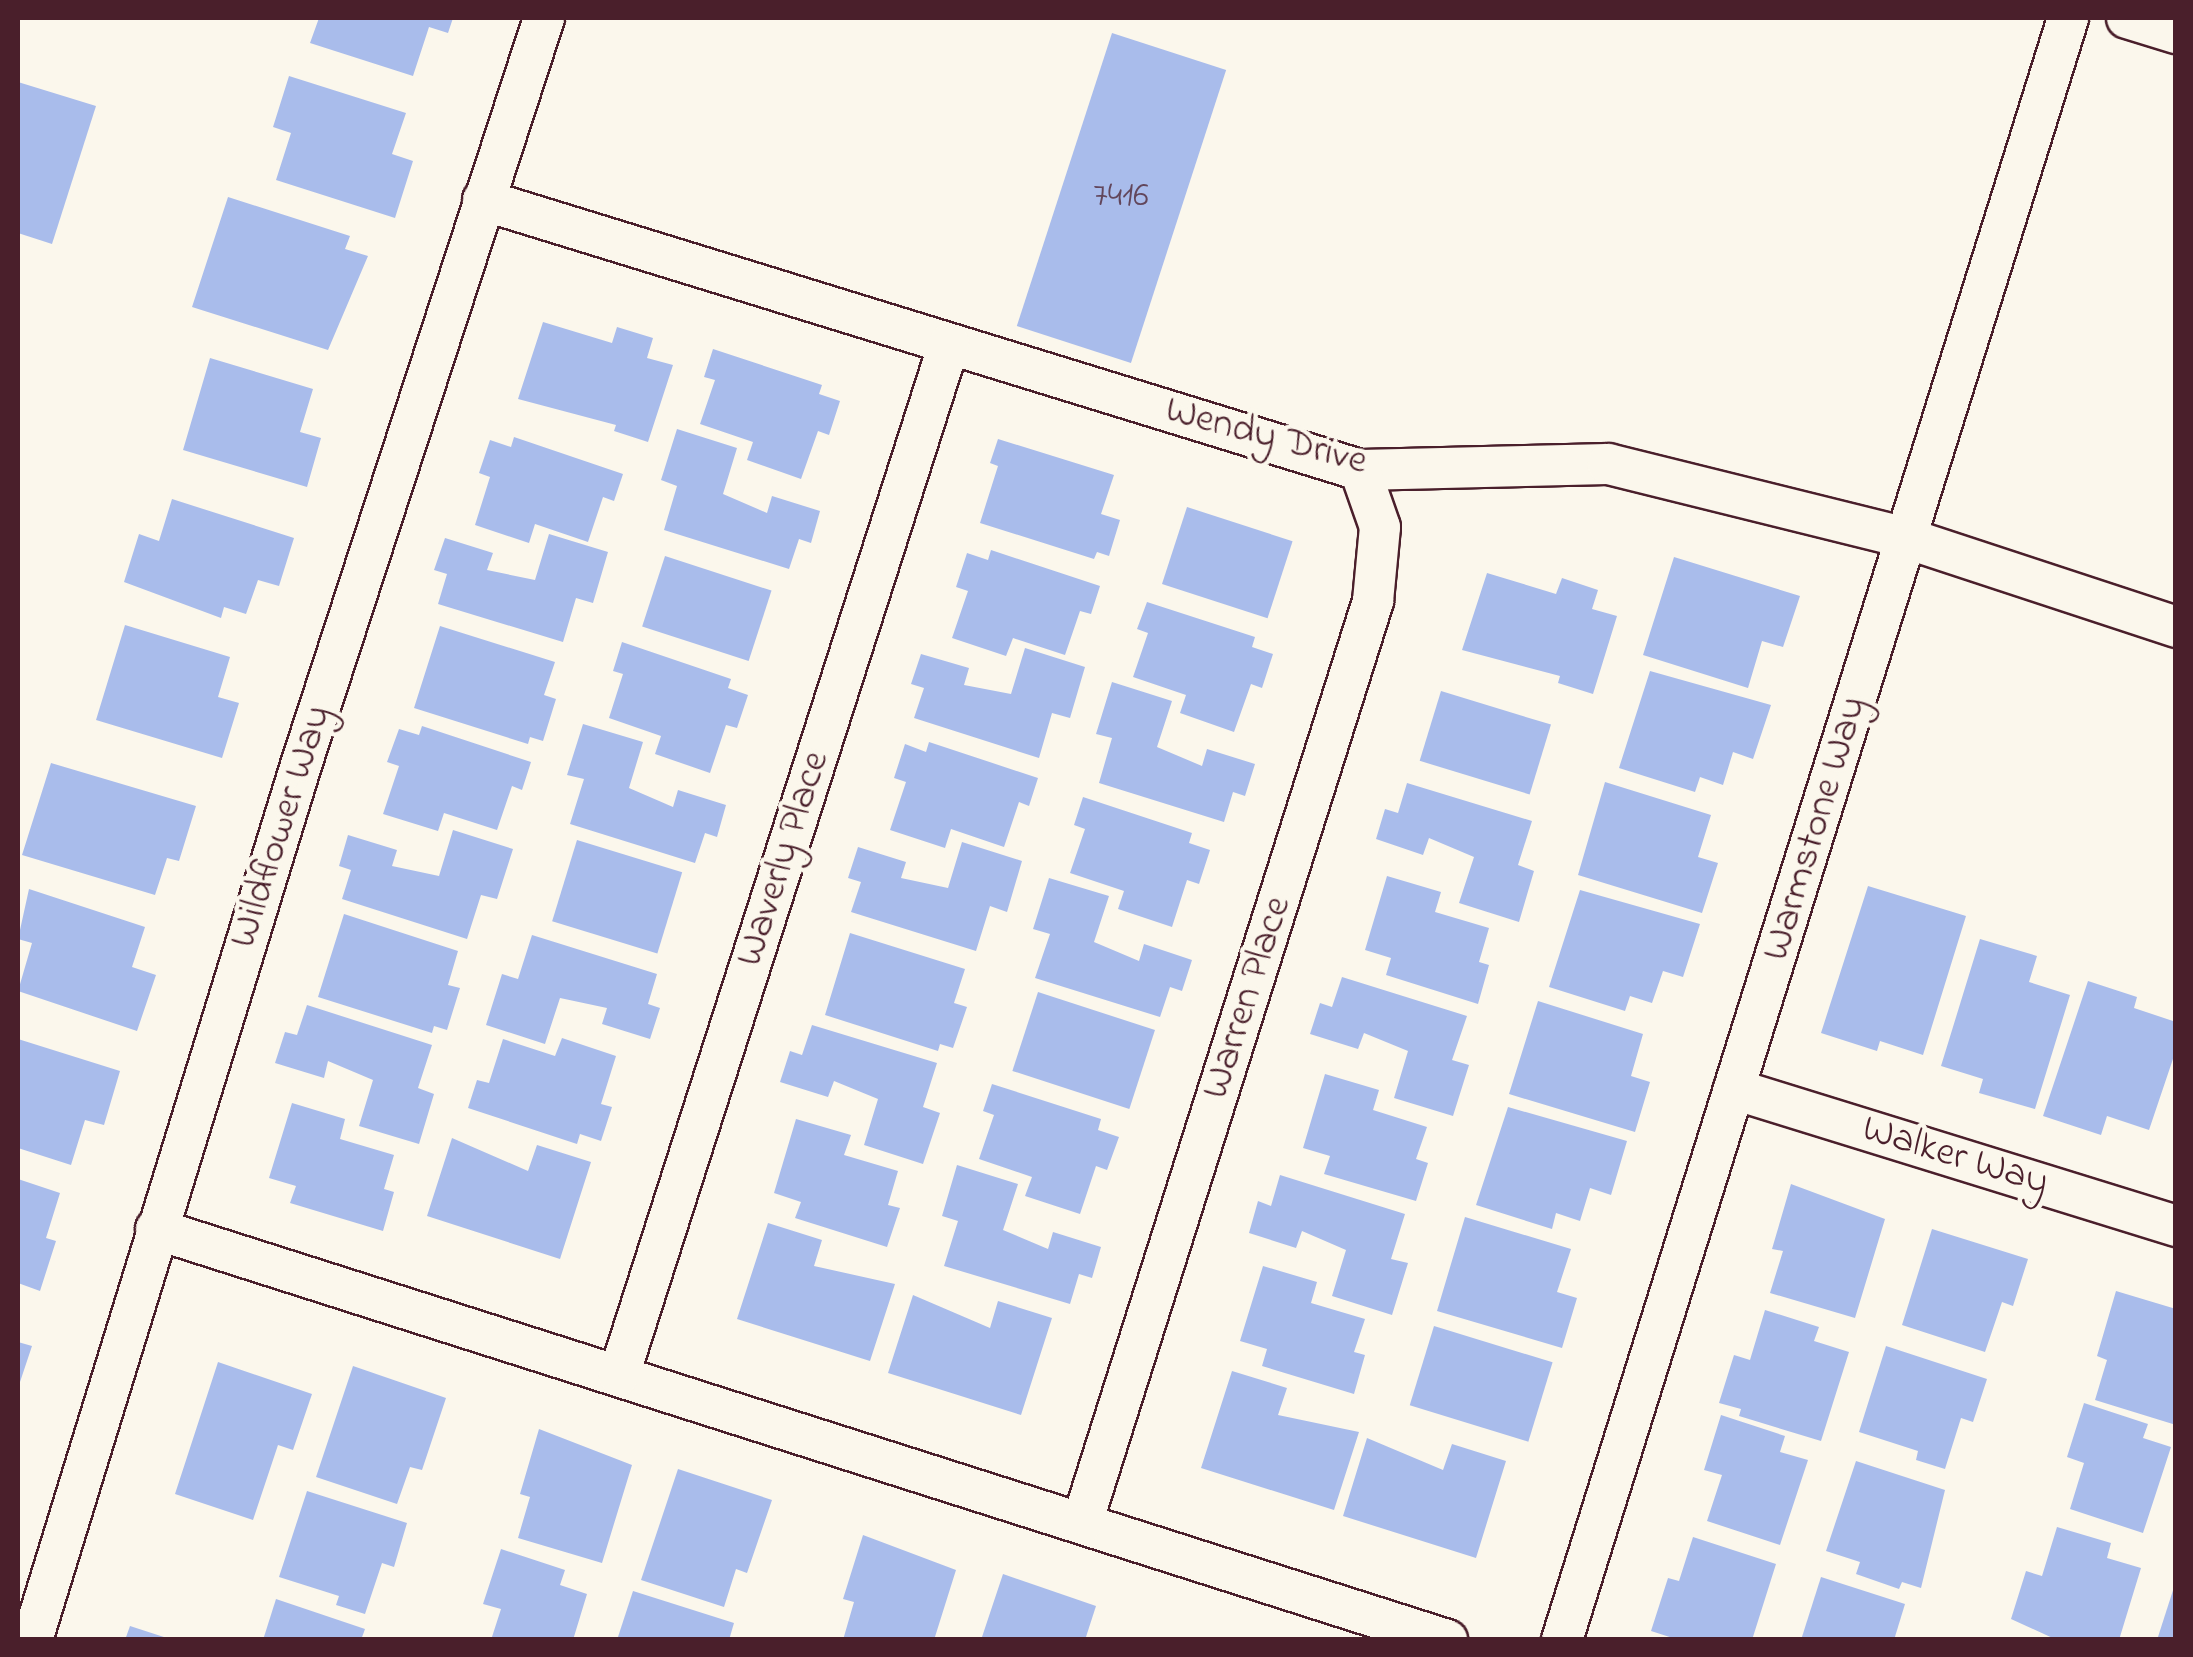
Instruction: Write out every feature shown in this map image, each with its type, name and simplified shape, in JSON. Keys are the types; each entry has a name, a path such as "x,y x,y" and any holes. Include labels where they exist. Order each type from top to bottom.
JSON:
{"street":[{"name":"Wildflower Way","path":"32,1640 156,1230 544,18"},
{"name":"Warmstone Way","path":"1562,1640 2068,18"},
{"path":"2127,18 2176,33"},
{"name":"Wendy Drive","path":"483,200 1360,470 1608,464 1906,538 2176,626"},
{"name":"Waverly Place","path":"619,1375 949,344"},
{"name":"Warren Place","path":"1082,1523 1373,601 1380,527 1360,470"},
{"name":"Walker Way","path":"1734,1089 2176,1226"},
{"path":"156,1230 1447,1640"}],"building":[{"path":"319,18 453,18 448,33 429,27 413,76 310,43"},
{"path":"1112,33 1226,70 1131,363 1017,326"},
{"path":"289,76 406,113 392,154 413,161 395,218 276,180 291,133 273,127"},
{"path":"18,82 96,106 52,244 18,233"},
{"path":"228,197 350,236 345,249 368,256 328,350 192,307"},
{"path":"543,322 612,343 617,327 653,338 647,358 673,365 648,442 614,431 616,425 518,399"},
{"path":"713,349 822,385 819,394 840,401 829,435 818,431 801,479 747,460 753,442 700,424 715,380 704,377"},
{"path":"210,358 313,389 300,432 321,438 307,487 183,450"},
{"path":"677,429 737,448 723,494 767,513 772,496 820,511 811,543 799,539 789,569 664,530 677,486 661,480"},
{"path":"514,437 623,474 614,501 603,497 588,542 535,524 529,543 475,525 490,477 479,473 490,440 511,447"},
{"path":"998,439 1114,475 1101,514 1120,520 1109,556 1097,552 1094,559 980,523 998,466 990,463"},
{"path":"172,499 294,538 279,586 258,580 246,614 224,607 221,618 124,582 139,534 159,541"},
{"path":"1187,507 1293,541 1268,618 1162,584"},
{"path":"549,534 608,552 593,603 576,598 563,642 438,604 447,574 434,570 445,538 493,553 487,570 535,580"},
{"path":"991,550 1100,586 1091,614 1080,611 1065,655 1013,638 1006,656 952,638 968,591 956,587 967,553 988,560"},
{"path":"665,556 772,591 749,661 642,626"},
{"path":"1674,557 1800,596 1783,647 1762,641 1748,688 1643,655"},
{"path":"1487,573 1556,594 1562,578 1598,590 1592,609 1617,616 1593,694 1558,683 1560,676 1462,650"},
{"path":"1147,602 1255,637 1252,647 1273,654 1262,688 1251,684 1234,732 1180,713 1186,695 1133,677 1148,633 1137,629"},
{"path":"125,625 230,657 218,697 239,703 222,758 96,720"},
{"path":"440,626 555,662 544,695 556,699 543,741 530,737 528,744 414,708"},
{"path":"622,642 731,679 728,688 748,695 737,728 726,725 710,773 655,754 661,736 609,718 623,674 613,671"},
{"path":"1025,648 1085,667 1070,718 1052,713 1039,758 914,718 924,688 911,684 921,654 969,668 964,685 1011,694"},
{"path":"1650,671 1771,705 1753,759 1733,752 1723,785 1700,777 1695,792 1619,768"},
{"path":"1112,682 1172,701 1157,747 1202,766 1207,749 1255,764 1245,796 1233,792 1224,822 1099,783 1112,738 1096,734"},
{"path":"1441,691 1551,725 1530,794 1420,761"},
{"path":"583,724 643,742 629,788 673,807 678,790 726,805 717,837 705,833 695,863 570,824 584,779 567,775"},
{"path":"422,726 531,762 522,790 512,786 497,830 444,813 438,831 383,814 399,766 387,762 399,729 419,735"},
{"path":"929,742 1038,778 1029,806 1019,802 1004,847 951,829 945,848 890,830 906,782 894,778 905,744 926,752"},
{"path":"51,763 196,806 179,861 167,858 155,895 22,855"},
{"path":"1605,782 1711,815 1698,857 1718,863 1702,913 1578,875"},
{"path":"1407,783 1532,821 1518,865 1534,871 1519,922 1459,903 1474,857 1429,838 1423,855 1376,839 1385,809 1398,813"},
{"path":"1083,797 1192,833 1189,843 1210,850 1199,884 1187,880 1172,927 1118,909 1124,891 1070,873 1085,829 1074,825"},
{"path":"453,830 513,849 497,899 481,895 467,939 342,899 351,870 339,866 348,835 397,850 392,866 439,876"},
{"path":"577,840 682,872 657,953 552,921"},
{"path":"962,842 1022,861 1007,912 990,906 976,951 851,912 861,882 848,878 858,847 906,862 901,878 948,888"},
{"path":"1387,876 1441,892 1435,912 1489,928 1479,962 1489,965 1478,1004 1386,975 1391,958 1365,950"},
{"path":"1049,878 1109,896 1094,942 1139,961 1144,944 1192,960 1182,991 1170,987 1160,1017 1035,978 1050,934 1033,929"},
{"path":"1868,886 1966,916 1923,1055 1880,1041 1877,1051 1821,1033"},
{"path":"29,889 145,927 132,967 156,975 137,1031 18,991 32,943 18,939"},
{"path":"1580,890 1700,924 1683,977 1663,971 1652,1003 1630,996 1625,1011 1549,987"},
{"path":"344,914 458,951 448,985 460,988 447,1030 434,1026 432,1033 318,997"},
{"path":"850,933 965,969 954,1003 967,1007 953,1048 940,1044 938,1051 825,1015"},
{"path":"532,935 657,974 648,1004 660,1008 650,1039 602,1024 607,1008 560,998 545,1044 486,1025 502,974 518,979"},
{"path":"1980,939 2037,956 2029,982 2070,995 2035,1109 1979,1093 1983,1079 1941,1066"},
{"path":"1342,977 1467,1016 1452,1060 1469,1065 1453,1116 1394,1098 1408,1051 1364,1033 1358,1049 1310,1034 1320,1003 1332,1007"},
{"path":"2088,981 2137,997 2134,1008 2176,1022 2176,1050 2149,1130 2107,1116 2101,1135 2043,1116"},
{"path":"1038,992 1155,1030 1129,1109 1012,1071"},
{"path":"1538,1001 1643,1034 1631,1076 1650,1082 1635,1132 1509,1094"},
{"path":"307,1005 432,1045 418,1088 434,1094 419,1144 359,1126 373,1080 328,1061 324,1078 275,1063 285,1032 297,1035"},
{"path":"812,1025 937,1063 923,1107 940,1113 923,1164 864,1145 878,1099 834,1081 828,1097 780,1082 790,1051 802,1055"},
{"path":"562,1038 616,1056 601,1104 612,1107 601,1141 580,1134 577,1144 468,1108 477,1080 489,1083 503,1039 555,1056"},
{"path":"18,1039 120,1071 104,1125 85,1120 71,1165 18,1148"},
{"path":"1325,1074 1379,1090 1373,1110 1427,1127 1416,1159 1428,1163 1416,1201 1324,1174 1330,1156 1303,1148"},
{"path":"992,1084 1101,1119 1098,1130 1119,1137 1107,1170 1096,1166 1080,1214 1025,1196 1032,1177 979,1159 994,1115 983,1111"},
{"path":"292,1103 345,1119 340,1139 394,1155 384,1189 394,1192 383,1231 290,1203 296,1186 269,1178"},
{"path":"1508,1107 1627,1141 1611,1195 1590,1188 1580,1221 1556,1213 1552,1229 1476,1205"},
{"path":"796,1119 851,1135 844,1155 898,1171 888,1205 900,1208 887,1247 795,1218 801,1202 774,1193"},
{"path":"452,1138 528,1171 537,1145 591,1162 560,1259 427,1216"},
{"path":"957,1165 1018,1184 1003,1230 1048,1249 1053,1232 1101,1247 1092,1278 1079,1274 1070,1304 944,1266 958,1221 942,1216"},
{"path":"1280,1175 1405,1214 1391,1259 1408,1263 1392,1315 1332,1296 1346,1250 1302,1231 1296,1248 1249,1233 1258,1201 1271,1206"},
{"path":"18,1179 60,1193 46,1238 56,1241 40,1291 18,1283"},
{"path":"1791,1184 1885,1219 1855,1318 1770,1293 1783,1251 1772,1249"},
{"path":"1465,1217 1571,1249 1557,1292 1577,1298 1562,1348 1437,1311"},
{"path":"768,1223 822,1240 814,1266 895,1284 870,1361 737,1319"},
{"path":"1932,1229 2028,1259 2013,1306 2002,1302 1985,1352 1902,1325"},
{"path":"1263,1266 1317,1282 1311,1303 1365,1319 1354,1352 1365,1355 1354,1394 1262,1366 1267,1349 1240,1341"},
{"path":"2116,1291 2176,1309 2176,1425 2095,1400 2107,1360 2097,1356"},
{"path":"913,1295 990,1328 998,1301 1052,1318 1021,1415 888,1373"},
{"path":"1765,1310 1819,1327 1814,1341 1849,1352 1821,1441 1739,1416 1741,1409 1719,1403 1734,1355 1750,1360"},
{"path":"1434,1326 1553,1362 1528,1442 1410,1405"},
{"path":"18,1342 32,1346 18,1388"},
{"path":"1886,1346 1987,1379 1973,1422 1961,1418 1945,1469 1916,1460 1918,1451 1859,1432"},
{"path":"218,1362 312,1394 293,1450 278,1445 253,1520 175,1494"},
{"path":"353,1366 446,1398 422,1470 410,1467 397,1504 316,1477"},
{"path":"1232,1371 1287,1388 1278,1415 1359,1432 1334,1510 1201,1468"},
{"path":"2084,1403 2148,1424 2143,1438 2171,1447 2143,1533 2070,1509 2084,1463 2067,1457"},
{"path":"1721,1415 1785,1436 1780,1452 1808,1460 1780,1545 1707,1521 1722,1475 1704,1470"},
{"path":"539,1429 632,1465 602,1563 518,1538 530,1497 520,1494"},
{"path":"1367,1438 1443,1470 1452,1444 1506,1461 1476,1558 1343,1516"},
{"path":"1856,1461 1945,1490 1921,1588 1902,1582 1899,1589 1856,1574 1860,1562 1826,1551"},
{"path":"678,1469 772,1500 747,1573 736,1569 724,1607 641,1580"},
{"path":"307,1491 407,1523 394,1567 382,1563 365,1614 336,1605 339,1596 279,1577"},
{"path":"2057,1527 2111,1543 2107,1558 2141,1568 2119,1640 2057,1640 2011,1619 2026,1571 2042,1576"},
{"path":"863,1535 956,1570 934,1640 843,1640 854,1602 843,1599"},
{"path":"1693,1537 1776,1564 1752,1640 1679,1640 1651,1631 1668,1578 1679,1581"},
{"path":"501,1549 565,1570 560,1585 587,1594 573,1640 491,1640 501,1609 483,1604"},
{"path":"1003,1574 1096,1606 1085,1640 981,1640"},
{"path":"1821,1577 1905,1604 1894,1640 1801,1640"},
{"path":"2175,1584 2176,1640 2157,1640"},
{"path":"633,1591 734,1623 729,1640 617,1640"},
{"path":"276,1599 365,1629 361,1640 263,1640"},
{"path":"130,1626 170,1639 170,1640 125,1640"}]}
